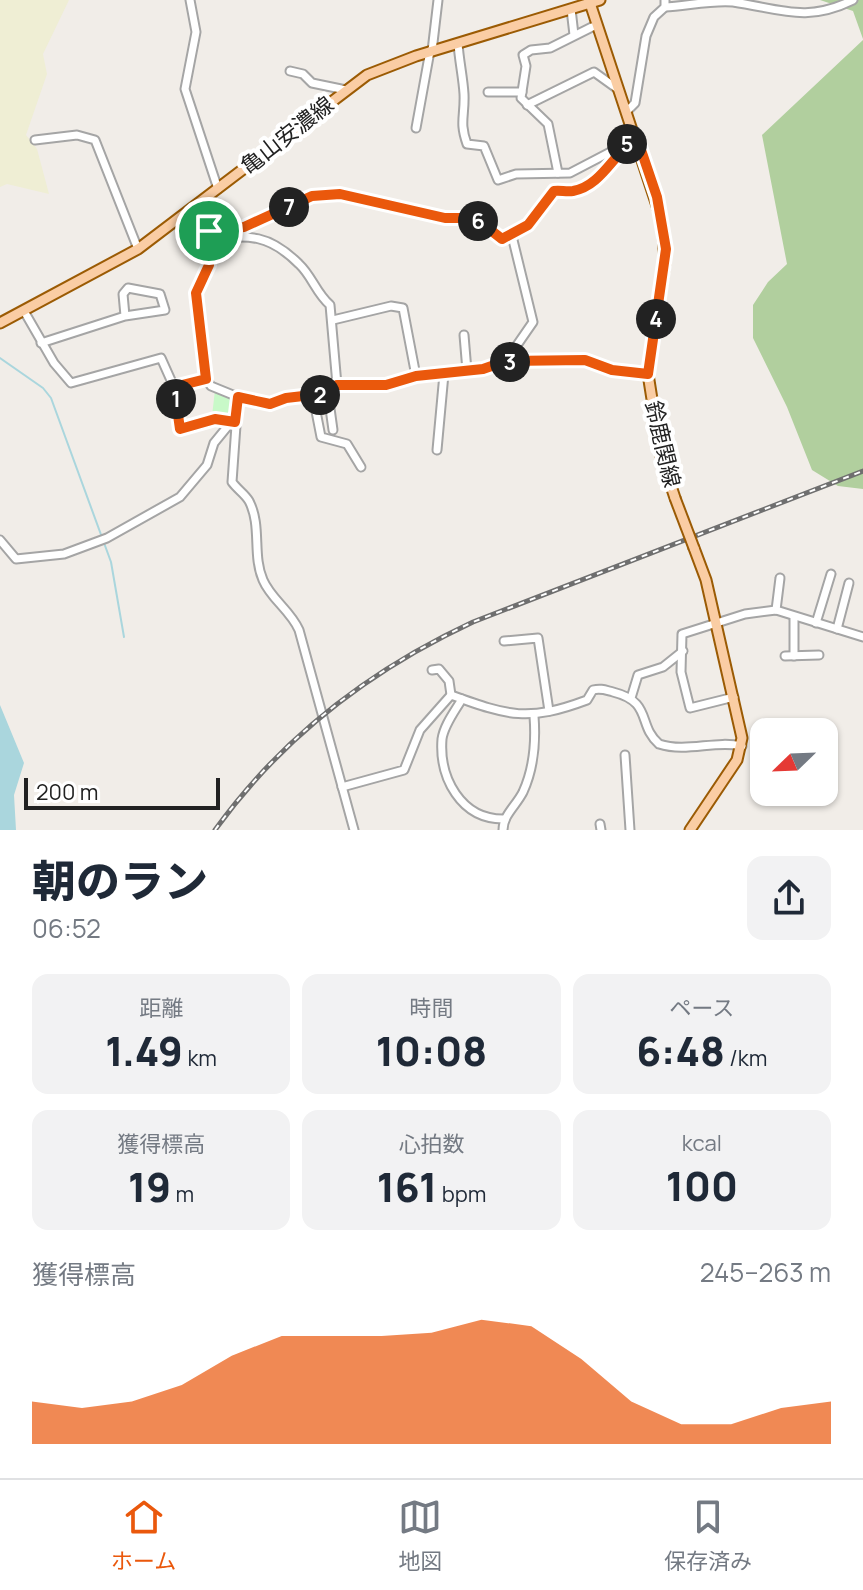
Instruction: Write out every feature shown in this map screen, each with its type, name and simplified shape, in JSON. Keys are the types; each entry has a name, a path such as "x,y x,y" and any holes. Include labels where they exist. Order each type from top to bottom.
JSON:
{"main road":[{"name":"亀山安濃線","path":"0,323 138,249 346,90 383,67 593,1"},
{"name":"鈴鹿関線","path":"593,1 657,197 666,249 648,374 661,456 694,548 716,624 742,746"},
{"path":"690,830 737,760 742,746"}],"street":[{"path":"190,0 196,32 185,89 218,189"},
{"path":"416,128 438,0"},
{"path":"627,111 635,103 650,25 665,3 727,1 807,15 823,13 853,0"},
{"path":"571,9 574,35"},
{"path":"558,173 548,124 521,98 526,66 523,55 531,50 550,48 592,27"},
{"path":"458,43 464,92 460,121 467,144 484,146 498,180 516,174 582,170 637,138"},
{"path":"290,71 301,72 312,83 346,90"},
{"path":"527,105 594,72 620,91"},
{"path":"488,92 522,92"},
{"path":"35,140 77,135 95,140 138,249"},
{"path":"210,235 244,227 312,196 327,193 445,218 475,218 496,237 512,236 534,220 554,191 574,191 591,182 615,161 627,144"},
{"path":"196,206 210,235 209,265 196,293 206,379 211,386 238,397 270,404 286,398 328,394 337,385 386,385 416,376 467,371 506,361 585,360 612,370 648,374"},
{"path":"210,235 255,236 269,240 300,264 315,291 330,305 337,385"},
{"path":"506,361 533,322 512,236"},
{"path":"41,343 125,316 165,310 160,294 128,288 123,294 125,316"},
{"path":"333,320 391,306 403,308 416,376"},
{"path":"24,311 41,343 71,383 161,358 174,387 180,429 215,419 233,421"},
{"path":"464,335 467,371"},
{"path":"437,450 444,374"},
{"path":"174,387 206,379"},
{"path":"328,394 333,430"},
{"path":"313,396 321,437 347,444 361,467"},
{"path":"238,397 233,421 232,482 248,499 256,520 259,569 264,584 291,612 299,630 354,830"},
{"path":"0,540 16,559 64,554 104,539 188,489 207,465 214,443 233,421"},
{"path":"816,623 831,574"},
{"path":"776,610 780,578"},
{"path":"837,629 849,583"},
{"path":"734,697 690,708 681,672 682,634 745,614 776,610 863,637"},
{"path":"794,617 790,656 819,655"},
{"path":"504,641 538,638 549,711"},
{"path":"631,698 638,675 663,667 683,651"},
{"path":"432,670 439,669 447,677 451,695"},
{"path":"451,695 491,709 534,716 587,700 597,689 631,698 643,711 653,740 659,744 691,749 730,743 742,746"},
{"path":"342,787 404,770 420,730 451,695"},
{"path":"462,699 442,736 446,780 470,811 503,819"},
{"path":"503,830 503,819 521,795 530,771 536,738 534,716"},
{"path":"625,755 630,830"}],"green space":[{"path":"0,0 69,0 43,54 47,74 26,135 37,149 49,194 7,184 0,187"},
{"path":"820,0 863,0 863,39 853,11"},
{"path":"863,40 863,489 838,486 812,470 787,407 753,338 753,305 768,282 787,264 762,135"},
{"path":"215,390 234,400 230,418 212,416"}],"water":[{"path":"0,705 24,763 14,795 16,830 0,830"}],"waterway":[{"path":"0,358 43,388 51,398 111,562 124,637"}],"railway":[{"path":"215,830 269,765 330,709 364,684 435,641 473,622 863,471"}],"route":[{"path":"637,138 657,197 666,249 648,374 612,370 585,360 506,361 483,369 426,374 386,385 337,385 329,393 286,398 274,404 238,397 235,422 215,419 180,429 174,387 206,379 196,293 202,273 209,265 209,231 244,227 312,196 340,194 445,218 475,218 502,239 512,236 534,220 554,191 578,189 596,179 627,144 637,138"}]}
